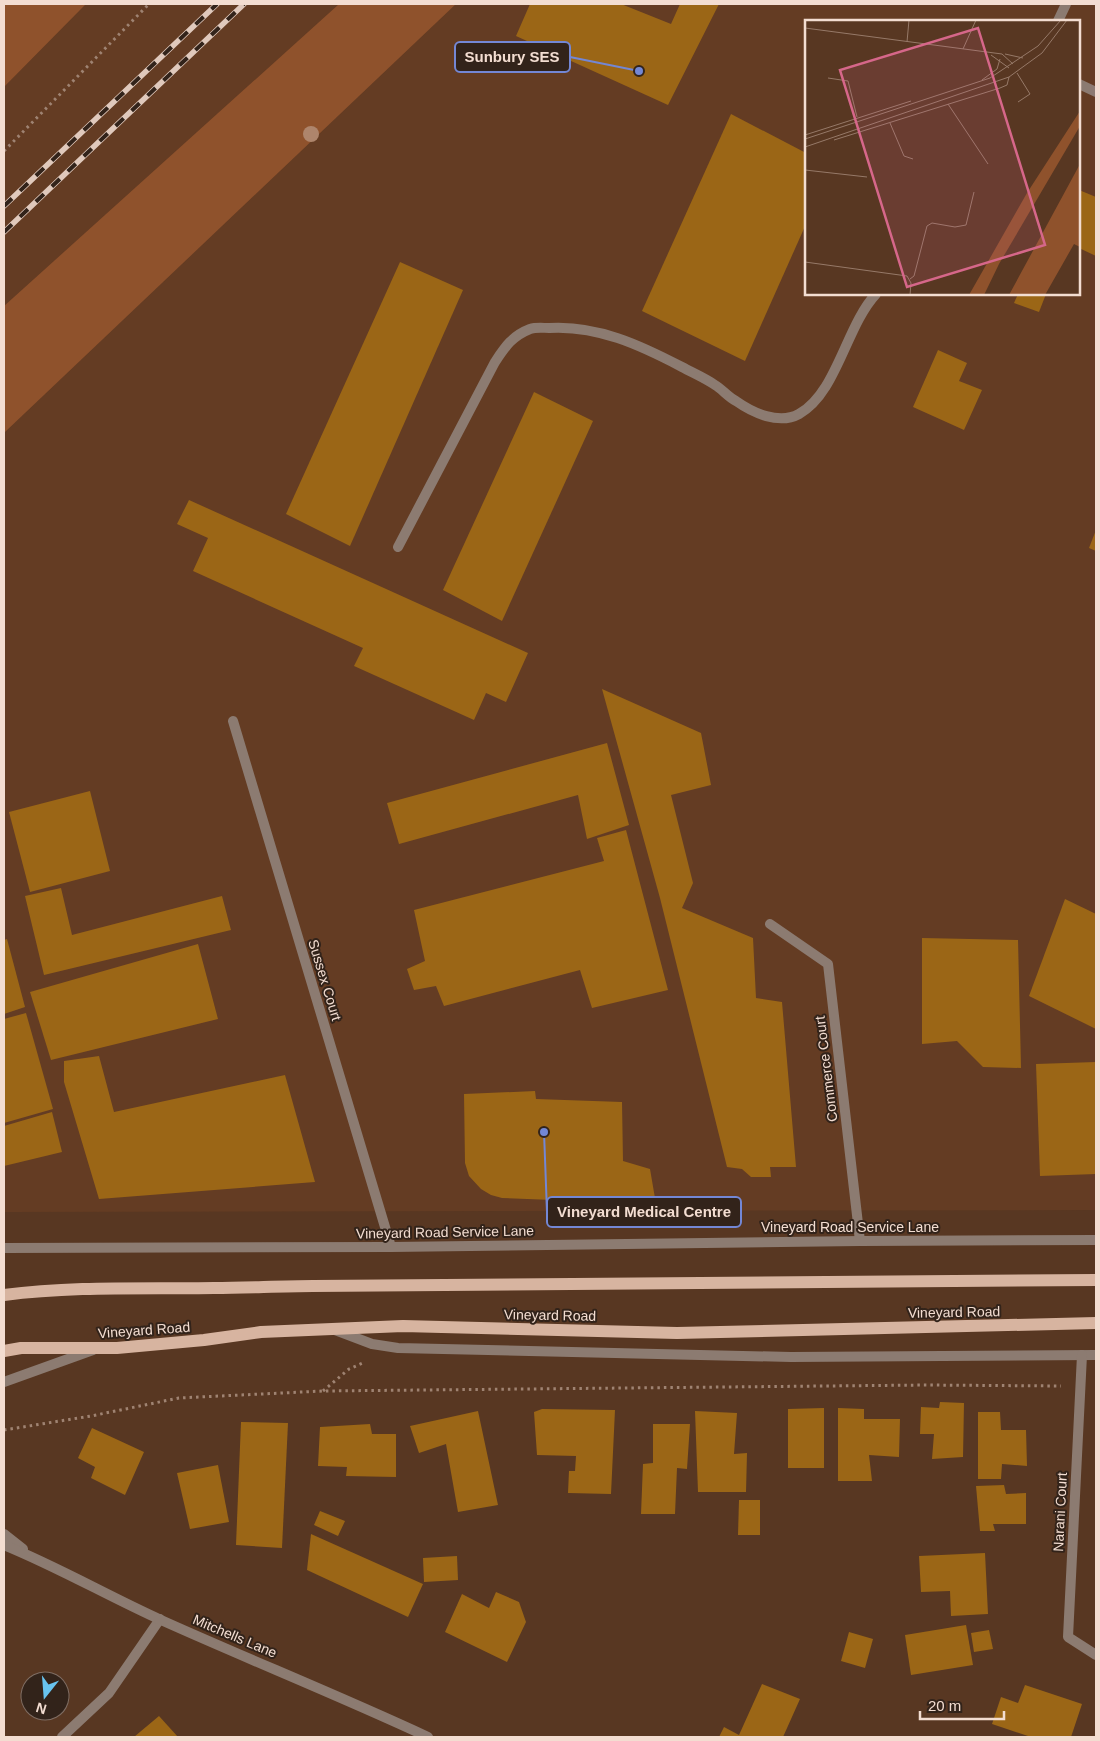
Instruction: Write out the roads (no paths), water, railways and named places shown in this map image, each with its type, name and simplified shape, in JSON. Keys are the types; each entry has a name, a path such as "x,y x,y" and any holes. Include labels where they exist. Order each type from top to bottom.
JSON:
{"main road":[{"path":"4,1295 42,1290 114,1288 1096,1280"},
{"name":"Vineyard Road","path":"4,1351 21,1348 97,1349 204,1340 262,1332 403,1326 677,1332 1096,1324"}],"street":[{"path":"1058,20 1066,4"},
{"path":"1080,84 1096,92"},
{"path":"398,547 495,362 509,341 531,328 567,327 614,336 671,361 715,385 735,401 756,413 783,419 798,414 814,403 829,380 853,328 875,295"},
{"name":"Sussex Court","path":"233,721 391,1247"},
{"name":"Commerce Court","path":"770,924 828,964 860,1240"},
{"name":"Vineyard Road Service Lane","path":"4,1248 391,1247 860,1240 1096,1240"},
{"path":"331,1329 372,1344 398,1348 791,1357 1096,1355"},
{"path":"4,1382 97,1349"},
{"name":"Narani Court","path":"1082,1355 1068,1637 1096,1655"},
{"name":"Mitchells Lane","path":"4,1534 32,1557"},
{"name":"Mitchells Lane","path":"4,1545 160,1619 360,1705 428,1737"},
{"path":"62,1737 109,1693 160,1619"}],"railway":[{"path":"4,206 217,4"},
{"path":"4,232 244,4"}],"place":[{"name":"Sunbury SES","path":"639,71"},
{"name":"Vineyard Medical Centre","path":"544,1132"}]}
